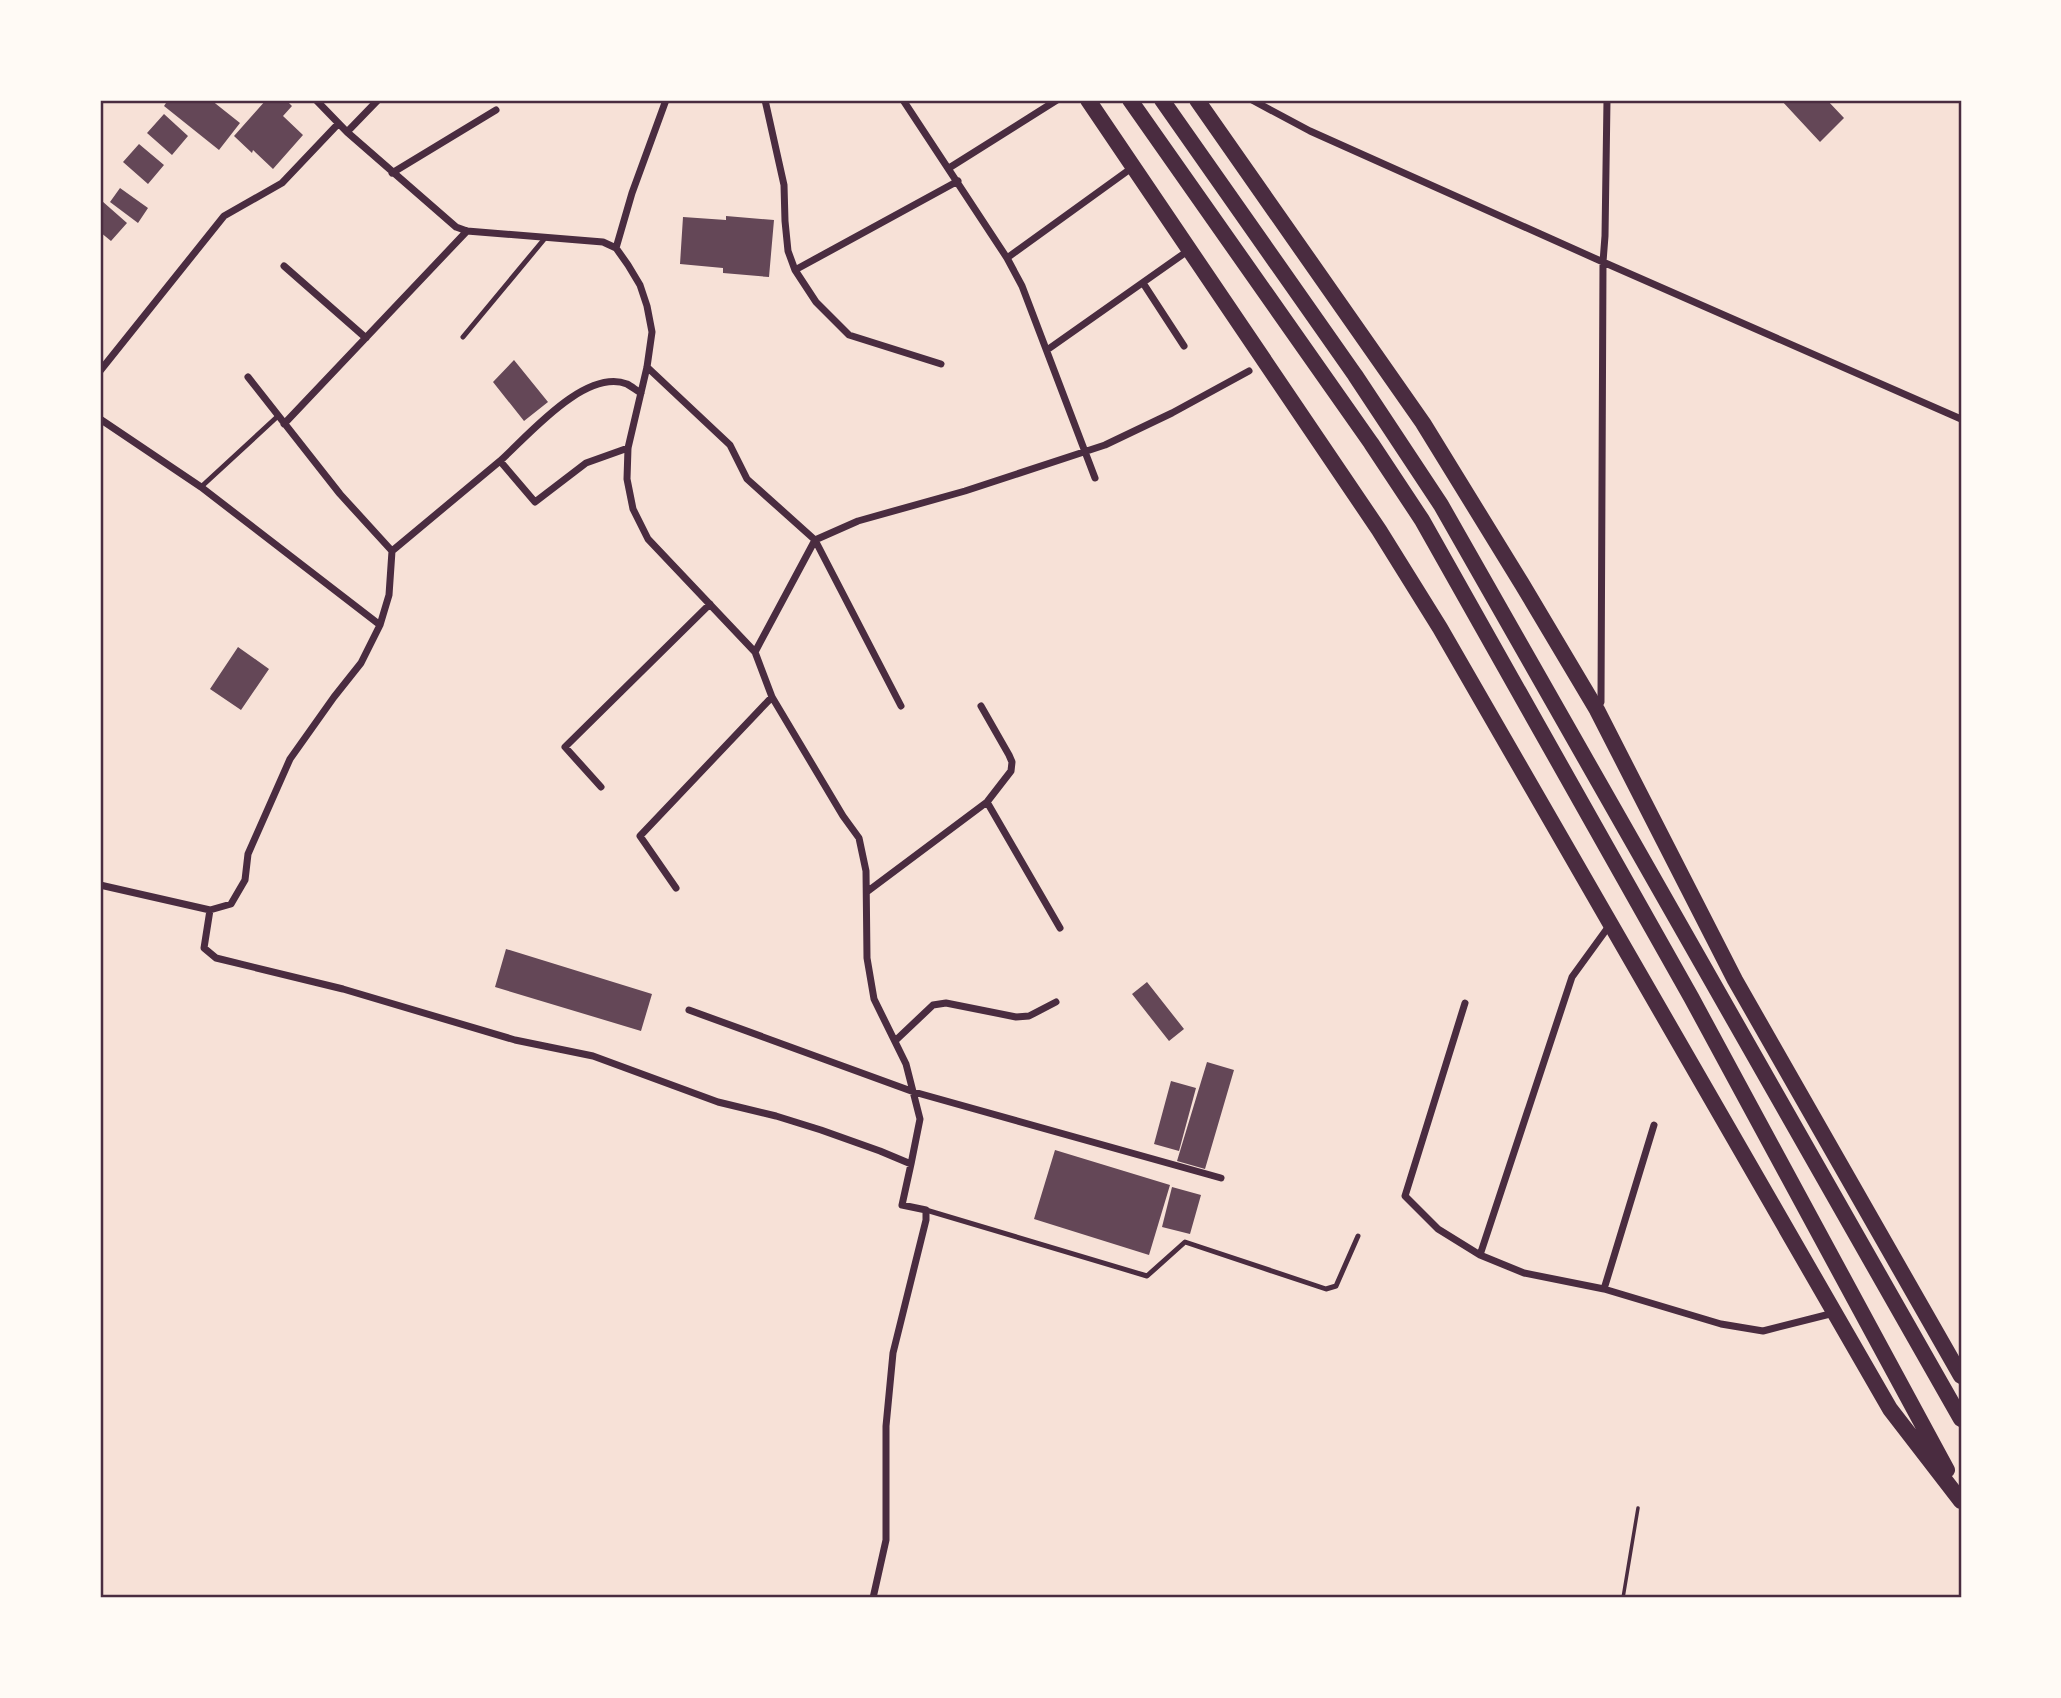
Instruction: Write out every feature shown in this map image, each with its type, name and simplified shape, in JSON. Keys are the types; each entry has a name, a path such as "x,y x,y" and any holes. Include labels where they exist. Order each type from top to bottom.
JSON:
{"main road":[{"path":"1088,100 1379,530 1440,628 1890,1409 1961,1499"},
{"path":"1130,100 1422,520 1678,974 1961,1499"},
{"path":"1162,100 1355,375 1441,505 1961,1419"},
{"path":"1197,100 1423,423 1522,584 1597,710 1735,980 1961,1377"}],"street":[{"path":"316,100 392,173 456,227 467,231 603,242 616,248 640,285 652,332 647,367 628,448 627,478 633,509 648,539 755,652 772,697 859,838 868,891 867,958 874,999 906,1064 920,1119 902,1205 926,1210 926,1220 893,1353 886,1426 886,1539 873,1598"},
{"path":"347,132 377,100"},
{"path":"616,248 632,193 666,100"},
{"path":"765,100 785,185 785,221 789,251 795,270 816,302 849,335 941,364"},
{"path":"903,100 958,181 1022,286 1095,478"},
{"path":"949,168 1057,100"},
{"path":"1252,100 1310,131 1961,419"},
{"path":"1597,710 1601,702 1603,262 1607,100"},
{"path":"392,173 496,110"},
{"path":"100,371 224,216 282,183 338,124"},
{"path":"1007,258 1133,167"},
{"path":"795,270 958,181"},
{"path":"284,424 467,231"},
{"path":"1047,350 1189,250"},
{"path":"284,266 366,338"},
{"path":"1143,283 1184,346"},
{"path":"647,367 730,445 747,479 815,540 901,706"},
{"path":"755,652 815,540 858,521 965,491 1105,446 1250,371"},
{"path":"248,377 340,494 392,551"},
{"path":"100,885 210,910 231,904 245,880 248,854 289,759 361,663 380,625 389,595 392,551 500,461 554,409 577,393 603,382 625,383 641,393"},
{"path":"100,419 201,488 380,625"},
{"path":"500,461 535,502 586,463 628,448"},
{"path":"601,787 565,747 709,604"},
{"path":"676,888 639,836 772,697"},
{"path":"868,891 987,802 1011,771 1012,762 981,706"},
{"path":"987,802 1060,928"},
{"path":"210,910 204,948 216,958 343,989 515,1040 593,1056 718,1102 776,1116 911,1164"},
{"path":"1480,1255 1572,977 1611,923"},
{"path":"895,1041 933,1005 946,1003 1016,1017 1029,1016 1056,1002"},
{"path":"1465,1003 1405,1196 1438,1229 1480,1255 1524,1273 1604,1289 1721,1324 1763,1331 1835,1313"},
{"path":"688,1010 914,1093 1221,1178"},
{"path":"1604,1289 1654,1125"}],"lane":[{"path":"463,337 545,237"},
{"path":"201,488 278,416"},
{"path":"926,1210 1147,1276 1185,1242 1326,1289 1336,1286 1357,1236"}],"path":[{"path":"1623,1598 1638,1508"}],"building":[{"path":"168,100 211,100 240,123 219,150 164,106"},
{"path":"266,100 286,100 292,106 283,116 303,135 273,169 234,136"},
{"path":"1781,100 1827,100 1844,118 1820,142"},
{"path":"164,114 188,136 172,155 147,133"},
{"path":"139,144 164,165 148,184 123,162"},
{"path":"120,188 148,208 138,223 110,202"},
{"path":"102,201 127,223 111,241 100,232"},
{"path":"726,216 774,220 769,277 723,273 723,268 680,264 683,217 726,220"},
{"path":"514,360 548,402 524,421 493,382"},
{"path":"238,647 269,669 241,710 210,689"},
{"path":"506,949 652,994 641,1031 495,987"},
{"path":"1147,982 1184,1029 1169,1041 1132,994"},
{"path":"1207,1062 1234,1070 1205,1169 1177,1161"},
{"path":"1171,1081 1196,1088 1179,1151 1154,1144"},
{"path":"1055,1150 1170,1185 1149,1255 1034,1219"},
{"path":"1172,1187 1201,1195 1190,1234 1162,1227"}]}
